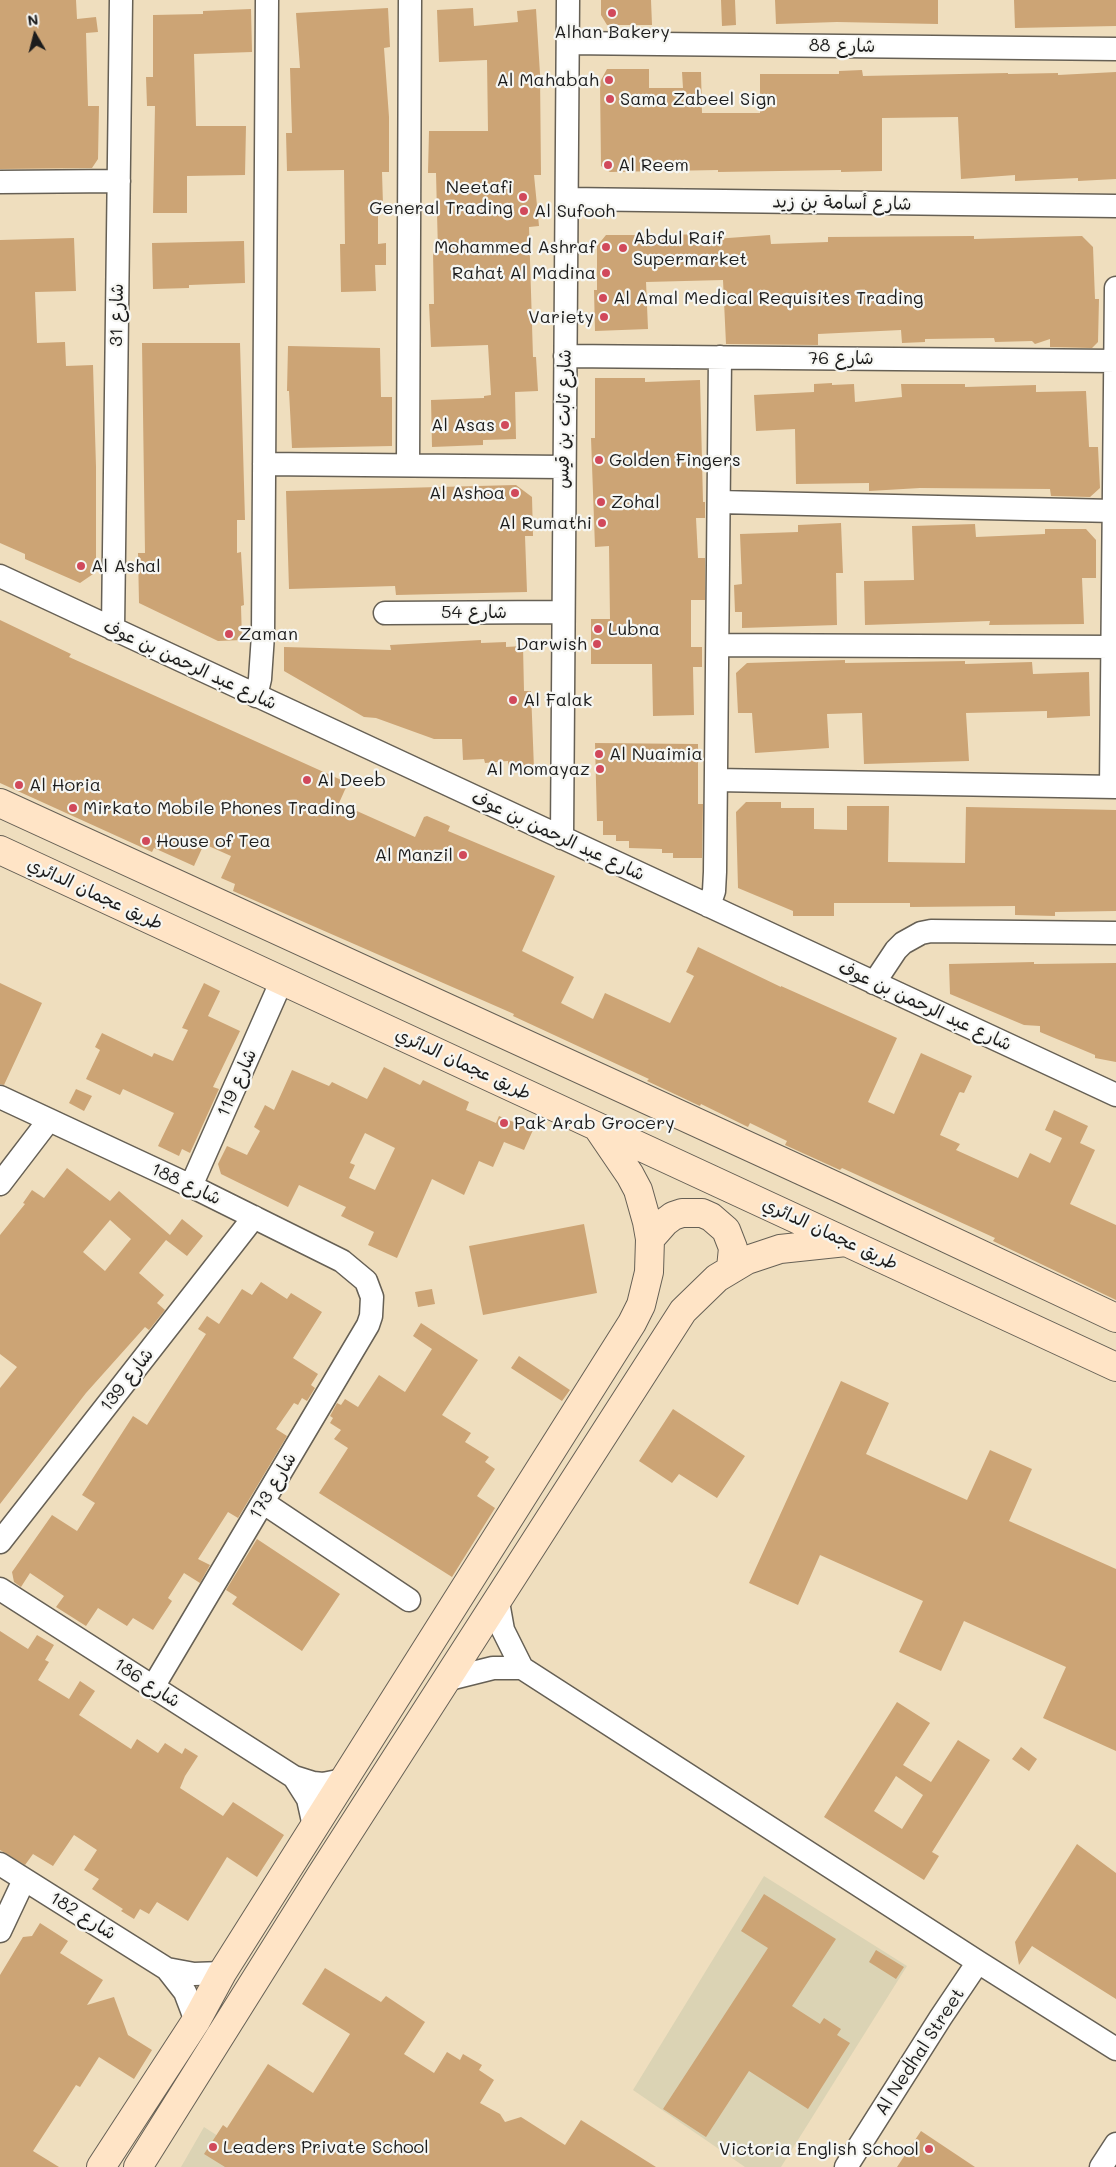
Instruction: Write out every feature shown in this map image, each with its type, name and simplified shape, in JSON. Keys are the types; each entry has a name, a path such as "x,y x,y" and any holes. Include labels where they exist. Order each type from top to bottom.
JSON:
{"street":[{"name":"شارع 31","path":"112,629 121,0"},
{"path":"256,696 262,657 267,0"},
{"path":"408,465 410,0"},
{"name":"شارع ثابت بن قيس","path":"562,838 563,467 568,0"},
{"name":"شارع 88","path":"568,43 1116,49"},
{"path":"0,182 119,181"},
{"name":"شارع أسامة بن زيد","path":"567,199 1116,206"},
{"path":"716,780 1114,787 1112,647 1116,288"},
{"name":"شارع 76","path":"565,356 1116,360"},
{"path":"709,906 715,882 720,357"},
{"path":"264,464 563,467"},
{"path":"719,502 1114,511"},
{"name":"شارع عبد الرحمن بن عوف","path":"0,576 1116,1095"},
{"name":"شارع 54","path":"385,613 562,612"},
{"path":"718,645 1112,647"},
{"path":"0,803 835,1186 1116,1318"},
{"name":"طريق عجمان الدائري","path":"0,850 1116,1367"},
{"path":"874,983 896,950 903,943 921,933 931,931 1116,933"},
{"name":"شارع 119","path":"191,1186 282,980"},
{"name":"شارع 188","path":"0,1097 254,1217 342,1261 366,1280"},
{"path":"0,1184 49,1120"},
{"path":"101,2167 196,2021 222,1973 632,1323 646,1289 649,1272 650,1239 643,1206 634,1182 622,1160 596,1125"},
{"path":"650,1239 664,1222 673,1216 682,1213 702,1214 711,1217 726,1230 733,1248 731,1268"},
{"name":"شارع 139","path":"0,1542 254,1217"},
{"path":"138,2167 321,1875 449,1679 673,1324 699,1294 731,1268 747,1260 780,1249 847,1242"},
{"name":"شارع 173","path":"152,1687 368,1326 371,1316 372,1297 366,1280"},
{"path":"264,1502 409,1600"},
{"name":"شارع 186","path":"0,1589 294,1777 313,1783 343,1780"},
{"path":"498,1602 504,1630 522,1668 1116,2049"},
{"path":"449,1679 493,1668 522,1668"},
{"name":"شارع 186","path":"294,1777 308,1799 314,1826"},
{"name":"شارع 182","path":"0,1864 167,1969 185,1992 196,2021"},
{"path":"0,1931 24,1880"},
{"name":"Al Nedhal Street","path":"846,2167 978,1962"},
{"name":"شارع 182","path":"167,1969 194,1974 222,1973"},
{"path":"1101,2167 1116,2144"}],"shaded area":[{"path":"764,1876 907,1966 781,2167 745,2167 633,2090"},
{"name":"Leaders Private School","path":"204,2127 266,2167 181,2167"}],"building":[{"path":"0,0 76,0 77,19 96,17 98,32 86,33 88,106 99,106 98,159 92,168 0,169"},
{"path":"601,0 651,0 652,25 607,25 601,15"},
{"path":"721,0 735,0 736,25 722,26"},
{"path":"775,0 938,0 938,24 837,22 776,24"},
{"path":"1014,0 1116,0 1116,26 1015,28"},
{"path":"388,8 390,47 384,48 389,117 389,172 382,172 383,205 378,205 378,244 386,243 386,265 375,265 376,291 341,292 340,244 345,244 344,170 287,171 286,133 292,133 290,68 300,68 296,13"},
{"path":"473,8 474,26 518,22 517,11 536,9 540,74 541,175 534,175 539,226 529,227 533,357 536,357 538,391 515,392 516,439 483,440 483,445 432,447 431,400 484,398 484,396 491,395 488,345 431,347 429,304 434,304 433,252 438,252 436,173 428,173 429,131 488,131 487,60 439,62 437,10"},
{"path":"251,9 252,52 194,54 196,126 246,126 245,175 187,176 187,213 153,213 155,106 147,106 146,77 153,77 153,15 203,14 203,11"},
{"path":"607,69 649,69 649,88 683,88 682,72 701,72 702,113 760,113 760,74 839,74 839,71 862,70 863,76 1008,73 1058,73 1058,75 1116,72 1116,179 1078,181 1078,178 1015,181 1015,175 961,179 958,117 882,118 882,171 718,172 718,170 610,172 601,166 600,82"},
{"path":"700,234 700,240 770,235 771,244 828,242 828,237 974,236 974,239 1082,236 1093,247 1095,299 1099,299 1098,342 1092,348 1050,347 1050,339 1035,344 1032,341 995,342 994,338 925,339 925,342 902,343 901,330 818,334 818,345 726,344 723,280 646,282 648,329 595,331 594,290 597,290 597,246 606,235"},
{"path":"74,238 76,291 35,292 37,343 65,342 66,366 93,365 96,467 96,572 80,583 25,559 25,554 0,543 0,240"},
{"path":"244,241 245,283 189,285 189,288 153,289 152,243"},
{"path":"142,343 240,343 245,520 237,520 237,553 241,552 244,605 241,606 242,640 218,641 139,603 138,553 145,553"},
{"path":"288,346 380,348 381,397 392,397 392,446 292,448 289,391 287,391"},
{"path":"595,378 645,378 645,382 700,380 705,518 696,518 698,558 705,558 705,600 691,600 691,647 702,647 702,667 693,667 694,715 653,716 652,664 591,664 591,619 610,619 609,546 595,547 591,438 595,438"},
{"path":"832,383 832,385 854,384 855,402 902,397 901,384 965,384 965,387 1036,385 1036,392 1086,391 1089,447 1098,447 1100,488 1090,497 1051,496 1050,489 920,488 869,491 869,483 796,484 795,429 756,431 754,395 814,392 814,384"},
{"path":"516,485 532,497 533,536 525,536 527,592 396,595 395,586 289,589 286,491"},
{"path":"841,523 843,573 836,573 837,625 742,628 742,612 735,612 734,585 742,584 740,534 798,532 798,525"},
{"path":"975,524 976,537 1045,534 1045,529 1086,529 1096,540 1096,578 1082,578 1084,624 989,625 990,621 865,625 864,581 914,580 912,526"},
{"path":"0,620 71,654 69,657 348,783 339,803 415,837 424,817 427,816 450,826 448,831 555,876 522,951 574,977 561,1003 593,1019 605,993 670,1023 694,976 686,972 698,947 781,987 897,1038 868,1102 894,1114 921,1053 972,1076 964,1093 959,1093 940,1135 960,1144 956,1150 1018,1178 1030,1153 1050,1163 1062,1138 1045,1130 1054,1110 1088,1126 1080,1143 1095,1150 1070,1204 1116,1225 1116,1300 993,1241 995,1238 842,1168 840,1170 785,1145 787,1141 750,1123 748,1127 701,1104 700,1106 647,1081 649,1079 513,1016 514,1014 233,891 235,884 221,878 231,856 204,844 194,866 154,848 152,852 0,783"},
{"path":"481,640 481,643 506,642 506,647 523,646 524,691 531,691 534,769 508,771 508,761 485,763 484,759 463,760 462,739 434,739 376,718 364,717 284,671 284,647 391,650 390,645"},
{"path":"845,660 845,663 965,661 965,664 1032,662 1033,674 1089,672 1090,716 1047,718 1047,711 966,713 969,761 864,764 862,713 827,714 829,748 755,753 752,713 738,713 736,673 747,663"},
{"path":"595,743 698,744 698,804 703,804 702,858 673,858 673,853 662,853 662,849 629,848 629,841 616,841 616,835 603,835 603,821 597,821"},
{"path":"746,802 781,802 781,808 814,808 814,829 847,830 847,806 889,806 888,862 965,863 966,807 1116,810 1116,911 1055,912 1055,916 1015,915 1015,906 910,907 910,903 834,903 834,916 793,916 793,911 738,888 736,812"},
{"path":"1034,962 1034,964 1116,963 1116,1062 1095,1058 1095,1055 1040,1032 1040,1026 1024,1025 950,994 949,964"},
{"path":"0,983 42,1003 4,1085 0,1084"},
{"path":"204,983 220,991 208,1016 240,1031 213,1087 219,1089 190,1153 182,1149 179,1156 158,1146 174,1113 123,1089 120,1095 86,1079 100,1050 95,1047 102,1033 152,1057 154,1053 173,1061 188,1030 182,1028"},
{"path":"384,1067 420,1085 423,1080 469,1102 466,1110 496,1123 499,1116 533,1130 524,1150 504,1142 493,1167 479,1161 464,1195 432,1179 397,1258 368,1245 374,1232 341,1216 346,1207 299,1185 288,1207 221,1174 218,1164 227,1146 247,1155 260,1131 254,1127 265,1105 274,1110 292,1070 329,1086 332,1082 367,1099","holes":["365,1133 395,1148 375,1190 349,1178 355,1165 350,1163"]},
{"path":"76,1089 92,1096 84,1111 69,1103"},
{"path":"67,1168 110,1201 119,1191 170,1235 182,1219 203,1236 187,1256 166,1240 139,1273 164,1295 157,1303 165,1310 149,1330 145,1327 86,1393 0,1504 0,1388 17,1367 0,1354 0,1235 25,1204 23,1203 32,1190 44,1198","holes":["110,1220 131,1239 105,1271 83,1252"]},
{"path":"584,1224 597,1293 483,1315 469,1246"},
{"path":"261,1282 287,1299 291,1293 322,1312 293,1358 318,1374 311,1385 315,1388 307,1401 302,1398 298,1405 294,1403 276,1429 287,1436 238,1518 228,1512 198,1559 210,1565 200,1583 184,1573 168,1598 172,1601 153,1630 133,1618 127,1626 98,1608 86,1626 56,1607 64,1596 30,1573 21,1587 14,1582 12,1572 52,1515 77,1531 95,1503 82,1495 133,1416 147,1425 206,1334 198,1329 207,1316 219,1324 242,1289 252,1295"},
{"path":"432,1289 435,1304 418,1307 415,1292"},
{"path":"421,1323 478,1360 442,1415 471,1433 465,1442 489,1457 485,1462 495,1469 477,1496 495,1508 452,1577 319,1493 348,1448 334,1439 341,1430 330,1423 333,1418 330,1416 337,1403 341,1405 345,1399 358,1407 379,1375 405,1392 432,1349 413,1336"},
{"path":"519,1356 570,1390 562,1401 511,1368"},
{"path":"841,1381 889,1403 866,1454 967,1500 990,1450 1032,1469 1009,1521 1116,1569 1116,1751 1043,1718 1066,1667 964,1621 941,1671 899,1652 923,1601 820,1555 798,1605 749,1583"},
{"path":"673,1409 745,1456 717,1498 679,1474 672,1483 639,1461"},
{"path":"257,1539 340,1594 302,1651 232,1604 237,1597 226,1590"},
{"path":"0,1631 28,1649 37,1635 54,1645 45,1660 49,1662 38,1680 69,1699 80,1681 95,1691 79,1715 131,1749 137,1739 158,1753 165,1743 182,1754 185,1748 198,1756 185,1776 180,1788 223,1816 233,1802 284,1835 257,1877 227,1857 188,1921 157,1902 149,1914 140,1909 134,1919 121,1911 123,1909 92,1889 99,1879 84,1870 97,1850 74,1835 53,1866 33,1854 25,1865 0,1850"},
{"path":"897,1702 930,1723 903,1765 931,1782 958,1740 990,1760 932,1852 939,1856 924,1880 824,1817","holes":["896,1776 923,1795 902,1829 874,1811"]},
{"path":"1021,1747 1037,1759 1029,1771 1012,1759"},
{"path":"1077,1844 1116,1873 1116,1999 1032,1946 1019,1965 1015,1942"},
{"path":"764,1894 836,1939 792,2006 820,2024 824,2018 841,2029 837,2035 850,2043 808,2109 749,2071 706,2137 663,2109 768,1948 741,1931"},
{"path":"40,1923 68,1941 60,1953 103,1980 87,2005 114,1997 128,2035 152,2050 134,2079 99,2057 80,2087 76,2085 33,2151 59,2167 0,2167 0,1975 23,1937 32,1936"},
{"path":"876,1950 904,1967 896,1979 869,1962"},
{"path":"325,1968 381,2002 386,1996 425,2022 404,2054 434,2073 447,2052 460,2060 463,2054 482,2065 479,2070 494,2080 480,2103 500,2114 505,2122 521,2117 565,2145 581,2120 656,2167 225,2167 204,2154 223,2125 227,2128 268,2064 313,2093 350,2034 302,2004"},
{"name":"Victoria English School","path":"921,2131 975,2167 897,2167"}],"place":[{"name":"Alhan Bakery","path":"612,13"},
{"name":"Al Mahabah","path":"609,80"},
{"name":"Sama Zabeel Sign","path":"610,99"},
{"name":"Al Reem","path":"608,165"},
{"name":"Neetafi General Trading","path":"523,197"},
{"name":"Al Sufooh","path":"524,211"},
{"name":"Mohammed Ashraf","path":"606,247"},
{"name":"Abdul Raif Supermarket","path":"623,248"},
{"name":"Rahat Al Madina","path":"606,273"},
{"name":"Al Amal Medical Requisites Trading","path":"603,298"},
{"name":"Variety","path":"604,317"},
{"name":"Al Asas","path":"505,425"},
{"name":"Golden Fingers","path":"599,460"},
{"name":"Al Ashoa","path":"515,493"},
{"name":"Zohal","path":"601,502"},
{"name":"Al Rumathi","path":"602,523"},
{"name":"Al Ashal","path":"81,566"},
{"name":"Lubna","path":"598,629"},
{"name":"Zaman","path":"229,634"},
{"name":"Darwish","path":"597,644"},
{"name":"Al Falak","path":"513,700"},
{"name":"Al Nuaimia","path":"599,754"},
{"name":"Al Momayaz","path":"600,769"},
{"name":"Al Deeb","path":"307,780"},
{"name":"Al Horia","path":"19,785"},
{"name":"Mirkato Mobile Phones Trading","path":"73,808"},
{"name":"House of Tea","path":"146,841"},
{"name":"Al Manzil","path":"463,855"},
{"name":"Pak Arab Grocery","path":"504,1123"},
{"name":"Leaders Private School","path":"213,2147"},
{"name":"Victoria English School","path":"929,2149"}]}
